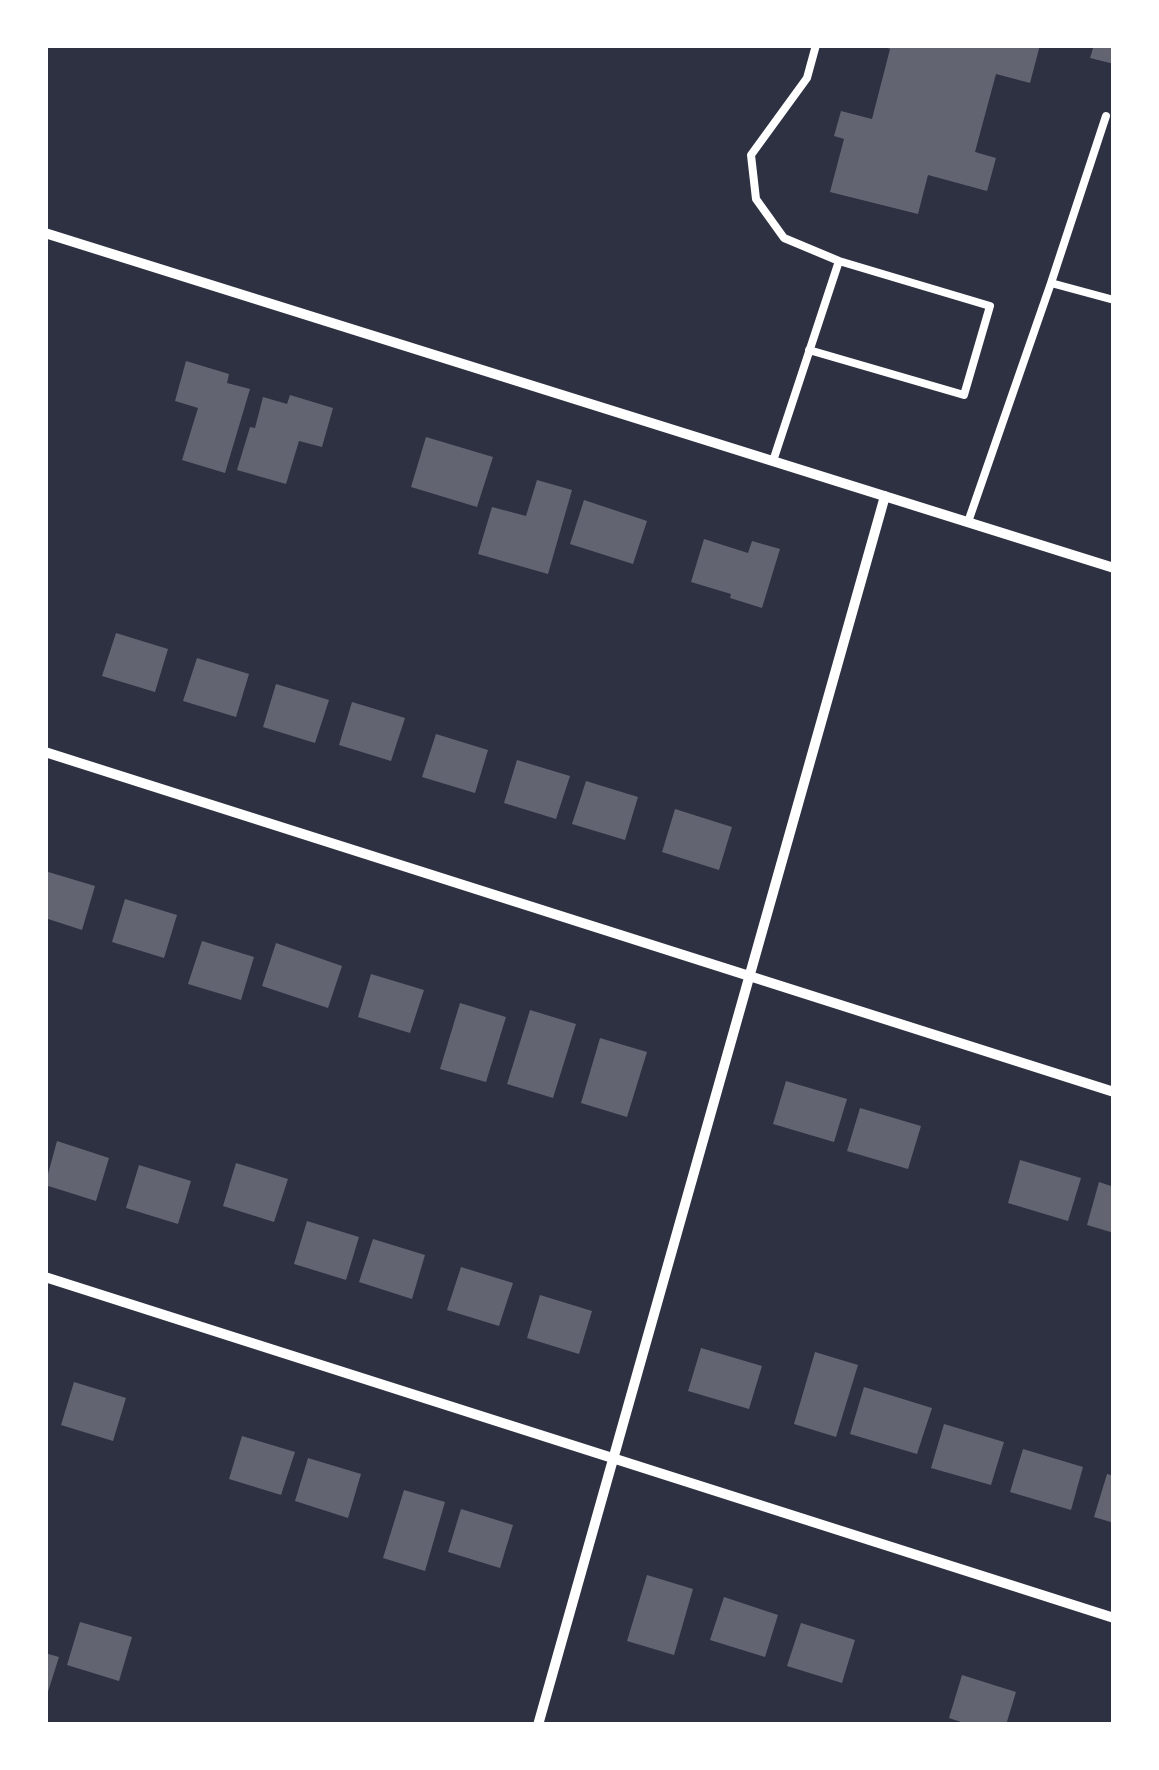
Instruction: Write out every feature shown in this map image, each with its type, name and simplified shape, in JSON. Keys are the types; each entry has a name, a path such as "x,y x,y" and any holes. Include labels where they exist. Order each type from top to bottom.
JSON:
{"street":[{"path":"45,233 1114,568"},
{"path":"538,1725 885,496"},
{"path":"45,752 1114,1092"},
{"path":"45,1278 1114,1618"}],"lane":[{"path":"810,350 964,395 990,306 839,261 784,238 756,199 751,155 807,78 816,45"},
{"path":"968,522 1106,116"},
{"path":"773,461 839,261"},
{"path":"1051,283 1114,300"}],"building":[{"path":"881,45 1040,45 1030,83 996,74 975,152 996,158 987,191 928,175 918,214 830,192 844,139 834,136 841,111 872,119 890,49"},
{"path":"1094,45 1114,45 1114,64 1090,58"},
{"path":"186,361 229,374 227,383 250,389 225,473 182,460 198,408 175,401"},
{"path":"290,395 333,408 322,447 299,441 286,484 237,470 263,397 287,404"},
{"path":"426,437 493,457 477,507 411,487"},
{"path":"537,480 572,490 548,574 478,554 492,507 526,516"},
{"path":"584,500 647,521 633,564 570,544"},
{"path":"704,539 748,553 752,541 780,549 762,608 691,582"},
{"path":"116,633 168,649 155,692 102,676"},
{"path":"197,658 249,674 236,717 183,701"},
{"path":"276,684 329,700 315,743 263,727"},
{"path":"352,702 405,718 391,761 339,745"},
{"path":"436,734 488,750 475,793 422,777"},
{"path":"517,760 570,776 556,819 504,803"},
{"path":"586,781 638,797 625,840 572,824"},
{"path":"675,809 732,827 719,870 662,852"},
{"path":"45,871 95,886 82,930 45,918"},
{"path":"125,899 177,915 164,958 112,942"},
{"path":"202,941 254,957 241,1000 188,984"},
{"path":"276,943 342,966 328,1008 262,986"},
{"path":"371,974 424,990 410,1033 358,1017"},
{"path":"460,1003 506,1017 486,1082 440,1069"},
{"path":"530,1010 576,1024 553,1098 507,1084"},
{"path":"600,1038 647,1052 627,1117 581,1103"},
{"path":"786,1081 847,1099 834,1142 773,1124"},
{"path":"860,1108 921,1126 908,1169 847,1151"},
{"path":"57,1141 109,1158 96,1201 45,1185"},
{"path":"1020,1160 1081,1178 1068,1221 1008,1203"},
{"path":"236,1163 288,1179 274,1222 223,1206"},
{"path":"139,1165 191,1181 178,1224 126,1208"},
{"path":"1099,1182 1114,1187 1114,1233 1087,1225"},
{"path":"307,1221 359,1237 346,1280 294,1264"},
{"path":"373,1239 425,1255 412,1299 359,1282"},
{"path":"461,1267 513,1283 499,1326 447,1310"},
{"path":"540,1295 592,1311 579,1354 527,1338"},
{"path":"701,1348 762,1366 749,1409 688,1391"},
{"path":"815,1352 858,1365 836,1437 794,1424"},
{"path":"74,1382 126,1398 113,1441 61,1425"},
{"path":"864,1387 932,1408 917,1454 850,1434"},
{"path":"944,1424 1004,1442 991,1485 931,1468"},
{"path":"242,1436 295,1452 281,1495 229,1479"},
{"path":"1023,1449 1083,1467 1071,1510 1010,1492"},
{"path":"308,1458 361,1474 348,1518 295,1501"},
{"path":"1107,1474 1114,1476 1114,1523 1094,1517"},
{"path":"404,1490 445,1502 425,1571 383,1558"},
{"path":"461,1509 513,1525 500,1568 448,1552"},
{"path":"647,1575 693,1589 674,1655 627,1641"},
{"path":"724,1597 778,1615 765,1657 710,1640"},
{"path":"80,1622 132,1637 119,1681 67,1665"},
{"path":"801,1623 855,1640 842,1683 787,1666"},
{"path":"45,1653 59,1657 46,1698 45,1698"},
{"path":"962,1675 1016,1692 1006,1725 970,1725 949,1718"}]}
